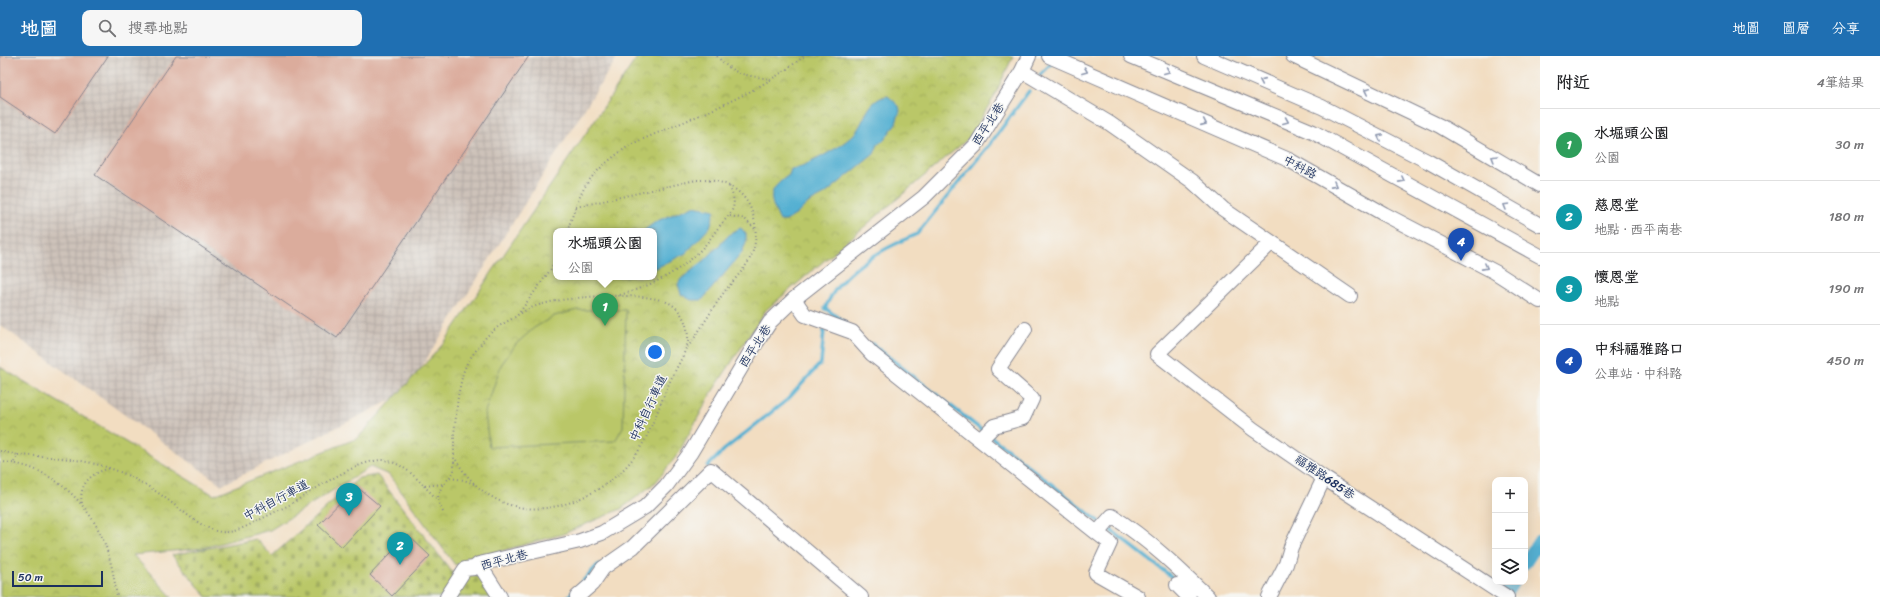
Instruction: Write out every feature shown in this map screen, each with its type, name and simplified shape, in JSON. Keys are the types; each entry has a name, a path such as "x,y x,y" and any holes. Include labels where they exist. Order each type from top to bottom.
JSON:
{"street":[{"name":"西平北巷","path":"446,597 465,569 474,568 479,564 580,541 602,533 645,507 666,486 691,452 750,351 770,322 794,299 924,197 976,145 1022,71 1029,56"},
{"name":"中科路","path":"1049,56 1289,160 1384,214 1495,272 1540,301"},
{"path":"1131,56 1313,132 1540,256"},
{"path":"1204,56 1322,107 1429,162 1540,226"},
{"path":"1293,56 1440,126 1540,185"},
{"path":"1022,71 1115,127 1192,181 1223,209 1350,296"},
{"name":"福雅路685巷","path":"1271,243 1157,354 1253,429 1324,478 1503,594"},
{"path":"794,299 806,315 852,332 872,354 981,439 1110,543 1096,573 1138,597"},
{"path":"981,439 994,426 1023,418 1032,399 998,370 1025,330"},
{"path":"577,597 592,584 603,568 633,547 711,470 861,597"},
{"path":"1269,597 1286,564 1291,547 1324,478"},
{"path":"1097,533 1112,516 1137,532 1158,549 1208,597"},
{"path":"479,564 500,597"},
{"path":"1177,585 1189,597"}],"path":[{"path":"717,56 726,66 741,75 771,79"},
{"path":"568,228 576,207 592,177 630,145 737,99 789,68 803,56"},
{"path":"576,207 696,180 711,180 728,185 742,194 748,202 753,214 756,230 756,240 748,263 728,287 686,350"},
{"path":"617,296 663,280 710,242 716,231 730,216 734,196 728,185"},
{"path":"730,216 745,219 756,230"},
{"name":"中科自行車道","path":"517,316 553,265"},
{"name":"中科自行車道","path":"455,459 460,468 477,485 502,502 527,509 540,510 579,500 606,484 619,474 635,456 686,350 689,331 683,317 671,303 635,295 559,300 529,309 500,326 487,336 476,349 463,373 454,435 454,472 450,478 464,480 477,485"},
{"name":"中科自行車道","path":"0,451 18,454 74,458 112,468 149,487 184,513 202,524 223,532 240,530 342,474 369,463 382,460 411,473 436,499 443,512"},
{"path":"14,462 18,454"},
{"path":"0,462 14,462 27,466 61,484 82,504 101,534 112,568 117,597"},
{"path":"82,504 81,498 85,482 92,475 112,468"},
{"path":"436,499 437,494 450,478"},
{"path":"424,486 444,484"}],"shaded area":[{"path":"0,56 618,56 405,393 222,485 0,325"}],"green space":[{"path":"638,56 1013,56 994,97 969,138 766,310 712,392 678,454 656,482 621,509 563,534 455,565 389,475 370,467 270,530 203,548 133,555 172,597 0,597 0,367 214,495 358,438 444,343"},
{"path":"577,310 626,310 623,427 615,441 489,447 485,412 501,365 516,344 534,328 554,316"},
{"path":"377,475 452,572 481,577 495,597 207,597 172,555 256,539 272,556 359,478"}],"water":[{"path":"888,96 899,106 900,111 896,123 885,139 878,144 874,154 825,194 808,203 797,214 786,221 780,221 772,201 773,191 776,186 789,175 791,169 815,160 850,138 859,128 871,106 881,98"},
{"path":"693,206 715,210 710,227 686,253 657,268 657,228 647,228 657,221"},
{"path":"741,228 746,234 746,243 741,254 702,300 691,300 681,294 678,284 681,279 705,260 732,232"}],"building":[{"path":"0,56 108,56 55,134 0,97"},
{"path":"176,56 529,56 337,338 95,175"},
{"path":"356,486 380,506 342,547 318,525"},
{"path":"408,535 430,556 392,596 370,575"}],"waterway":[{"path":"1040,75 1051,64"},
{"path":"825,309 840,283 863,263 876,254 917,234 993,140 1029,91"},
{"path":"825,308 845,323"},
{"path":"708,466 724,450 788,399 821,363 824,330"},
{"path":"872,344 984,432"},
{"path":"989,435 1102,524"},
{"path":"1107,527 1177,581"},
{"path":"1528,558 1540,540"},
{"path":"568,597 598,565"},
{"path":"1504,597 1511,585"}],"place":[{"name":"中科福雅路口","path":"1461,261"},
{"name":"水堀頭公園","path":"605,326"},
{"name":"懷恩堂","path":"349,516"},
{"name":"慈恩堂","path":"400,565"}]}
